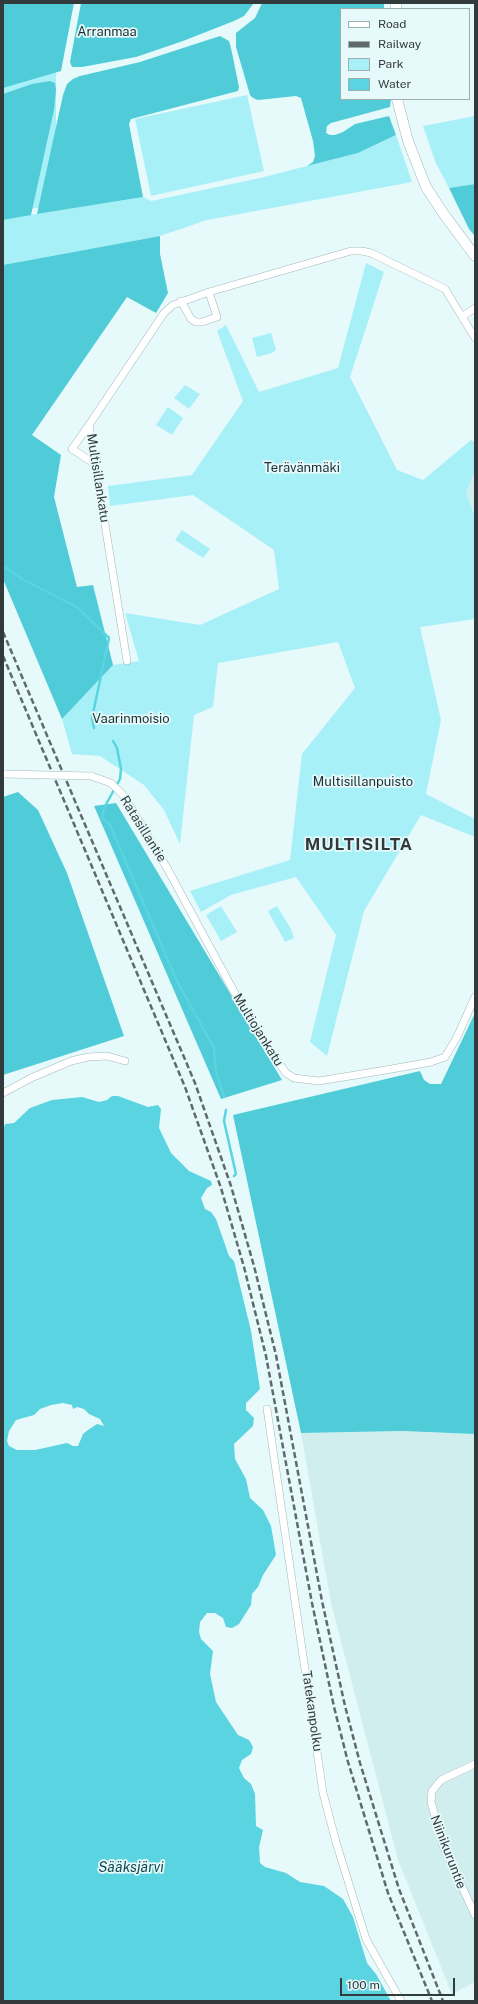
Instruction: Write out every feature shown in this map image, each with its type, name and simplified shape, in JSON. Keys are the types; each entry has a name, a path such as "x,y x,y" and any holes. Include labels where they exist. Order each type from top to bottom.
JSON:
{"main road":[{"path":"397,100 410,147 426,187 442,213 475,256"}],"street":[{"name":"Multisillankatu","path":"127,661 89,425 164,313 173,305 181,301 209,292 351,251 362,251 371,253 438,284 449,294 473,329 475,338"},
{"path":"181,301 191,318 196,322 202,322 217,317 209,292"},
{"path":"463,316 475,308"},
{"path":"89,425 72,449 95,464"},
{"name":"Ratasillantie","path":"4,774 91,776 111,783 124,796 167,868"},
{"name":"Multiojankatu","path":"167,868 258,1033 286,1073 294,1078 319,1081 431,1062 445,1057 457,1037 475,997"},
{"path":"3,1093 31,1078 71,1061 88,1057 107,1056 125,1061"},
{"name":"Tatekanpolku","path":"267,1408 323,1793 336,1842 366,1939 401,2001"},
{"name":"Niinikuruntie","path":"475,1764 441,1780 432,1791 431,1802 443,1846 475,1915"}],"shaded area":[{"path":"475,471 475,516 466,493"},
{"path":"403,1431 475,1434 475,1982 452,1994 398,1860 331,1603 301,1433"}],"green space":[{"path":"3,3 56,3 56,204 31,209 30,215 143,197 151,201 260,178 358,153 396,135 412,182 207,220 160,236 19,262 3,372"},
{"path":"3,3 74,3 61,71 3,88"},
{"name":"Arranmaa","path":"81,3 254,3 244,16 183,41 136,57 82,67 72,67 70,62"},
{"path":"262,3 384,3 384,8 340,8 340,100 391,100 390,107 331,123 327,126 326,133 335,135 343,132 355,124 389,116 396,135 358,153 307,166 313,162 315,156 313,141 301,98 296,96 258,100 250,95 236,47 236,33 255,18"},
{"path":"220,36 229,41 239,87 238,91 131,119 129,124 143,197 37,214 63,95 67,84 80,76 140,62"},
{"path":"50,81 55,83 56,90 54,110 31,215 3,220 3,94 32,84"},
{"path":"247,95 264,171 151,196 135,119"},
{"path":"475,116 475,184 449,188 435,161 423,126"},
{"path":"475,184 475,236 469,229 449,188"},
{"path":"160,236 160,254 168,293 156,313 127,297 32,435 61,455 54,497 77,587 93,585 113,665 62,719 3,579 3,265"},
{"path":"366,263 384,272 350,377 397,470 423,480 471,440 475,442 475,471 466,493 475,516 475,619 420,627 441,720 426,794 475,819 475,837 421,815 364,911 327,1056 310,1042 336,935 296,877 231,895 201,912 190,891 290,860 302,754 355,688 338,642 218,663 213,707 194,715 180,844 164,810 144,785 100,756 72,754 62,719 113,665 139,661 125,613 200,625 279,589 274,550 193,495 110,506 108,486 192,475 243,401 217,331 226,325 259,392 338,368"},
{"path":"271,333 276,350 272,353 257,357 252,338"},
{"path":"185,385 200,394 189,409 174,398"},
{"path":"168,407 183,418 172,435 156,425"},
{"path":"182,530 210,549 203,558 175,540"},
{"path":"18,792 38,810 67,873 124,1036 3,1075 3,797"},
{"path":"116,803 282,1080 221,1099 94,806"},
{"path":"221,906 237,932 221,941 206,915"},
{"path":"277,906 291,929 294,938 285,942 268,911"},
{"path":"475,1013 475,1434 403,1431 301,1433 233,1115 420,1071 424,1080 430,1084 441,1084"}],"water":[{"name":"Sääksjärvi","path":"112,1096 118,1096 148,1107 158,1105 161,1109 159,1128 171,1153 189,1171 211,1181 212,1185 207,1188 201,1198 205,1209 211,1212 216,1219 229,1256 234,1261 251,1331 260,1389 246,1403 246,1410 254,1418 253,1426 234,1444 235,1459 246,1479 250,1498 263,1510 271,1526 276,1555 263,1575 258,1587 252,1594 251,1605 239,1624 232,1628 226,1627 223,1618 215,1613 207,1613 200,1622 199,1632 201,1639 213,1651 210,1674 216,1702 238,1735 249,1740 253,1747 251,1754 242,1760 239,1768 244,1778 251,1784 255,1794 256,1826 263,1830 259,1847 260,1863 265,1867 286,1873 300,1882 324,1886 343,1899 353,1917 367,1963 376,1974 391,2001 3,2001 3,1131 5,1124 14,1123 30,1108 52,1100 82,1097 99,1102 107,1100","holes":["63,1403 72,1405 73,1409 77,1407 84,1409 89,1414 100,1419 104,1426 97,1424 88,1430 83,1434 78,1446 73,1446 67,1443 35,1450 17,1450 9,1446 7,1441 9,1431 16,1420 34,1415 40,1409 51,1405"]}],"waterway":[{"path":"3,566 22,579 77,607 109,638 92,718 94,728"},
{"path":"113,741 117,748 121,769 120,779 104,808 102,818 110,825 177,981 214,1048 216,1071 224,1097"},
{"path":"226,1110 224,1121 236,1174 234,1176"}],"railway":[{"path":"3,632 195,1083 231,1186 254,1266 276,1355 322,1601 345,1706 360,1763 399,1889 443,2001"},
{"path":"3,656 185,1087 221,1188 244,1267 266,1356 312,1603 334,1707 348,1762 388,1893 432,2001"}],"district":[{"name":"MULTISILTA","path":"359,845"}],"park label":[{"name":"Terävänmäki","path":"302,468"},
{"name":"Vaarinmoisio","path":"131,719"},
{"name":"Multisillanpuisto","path":"363,782"}]}
